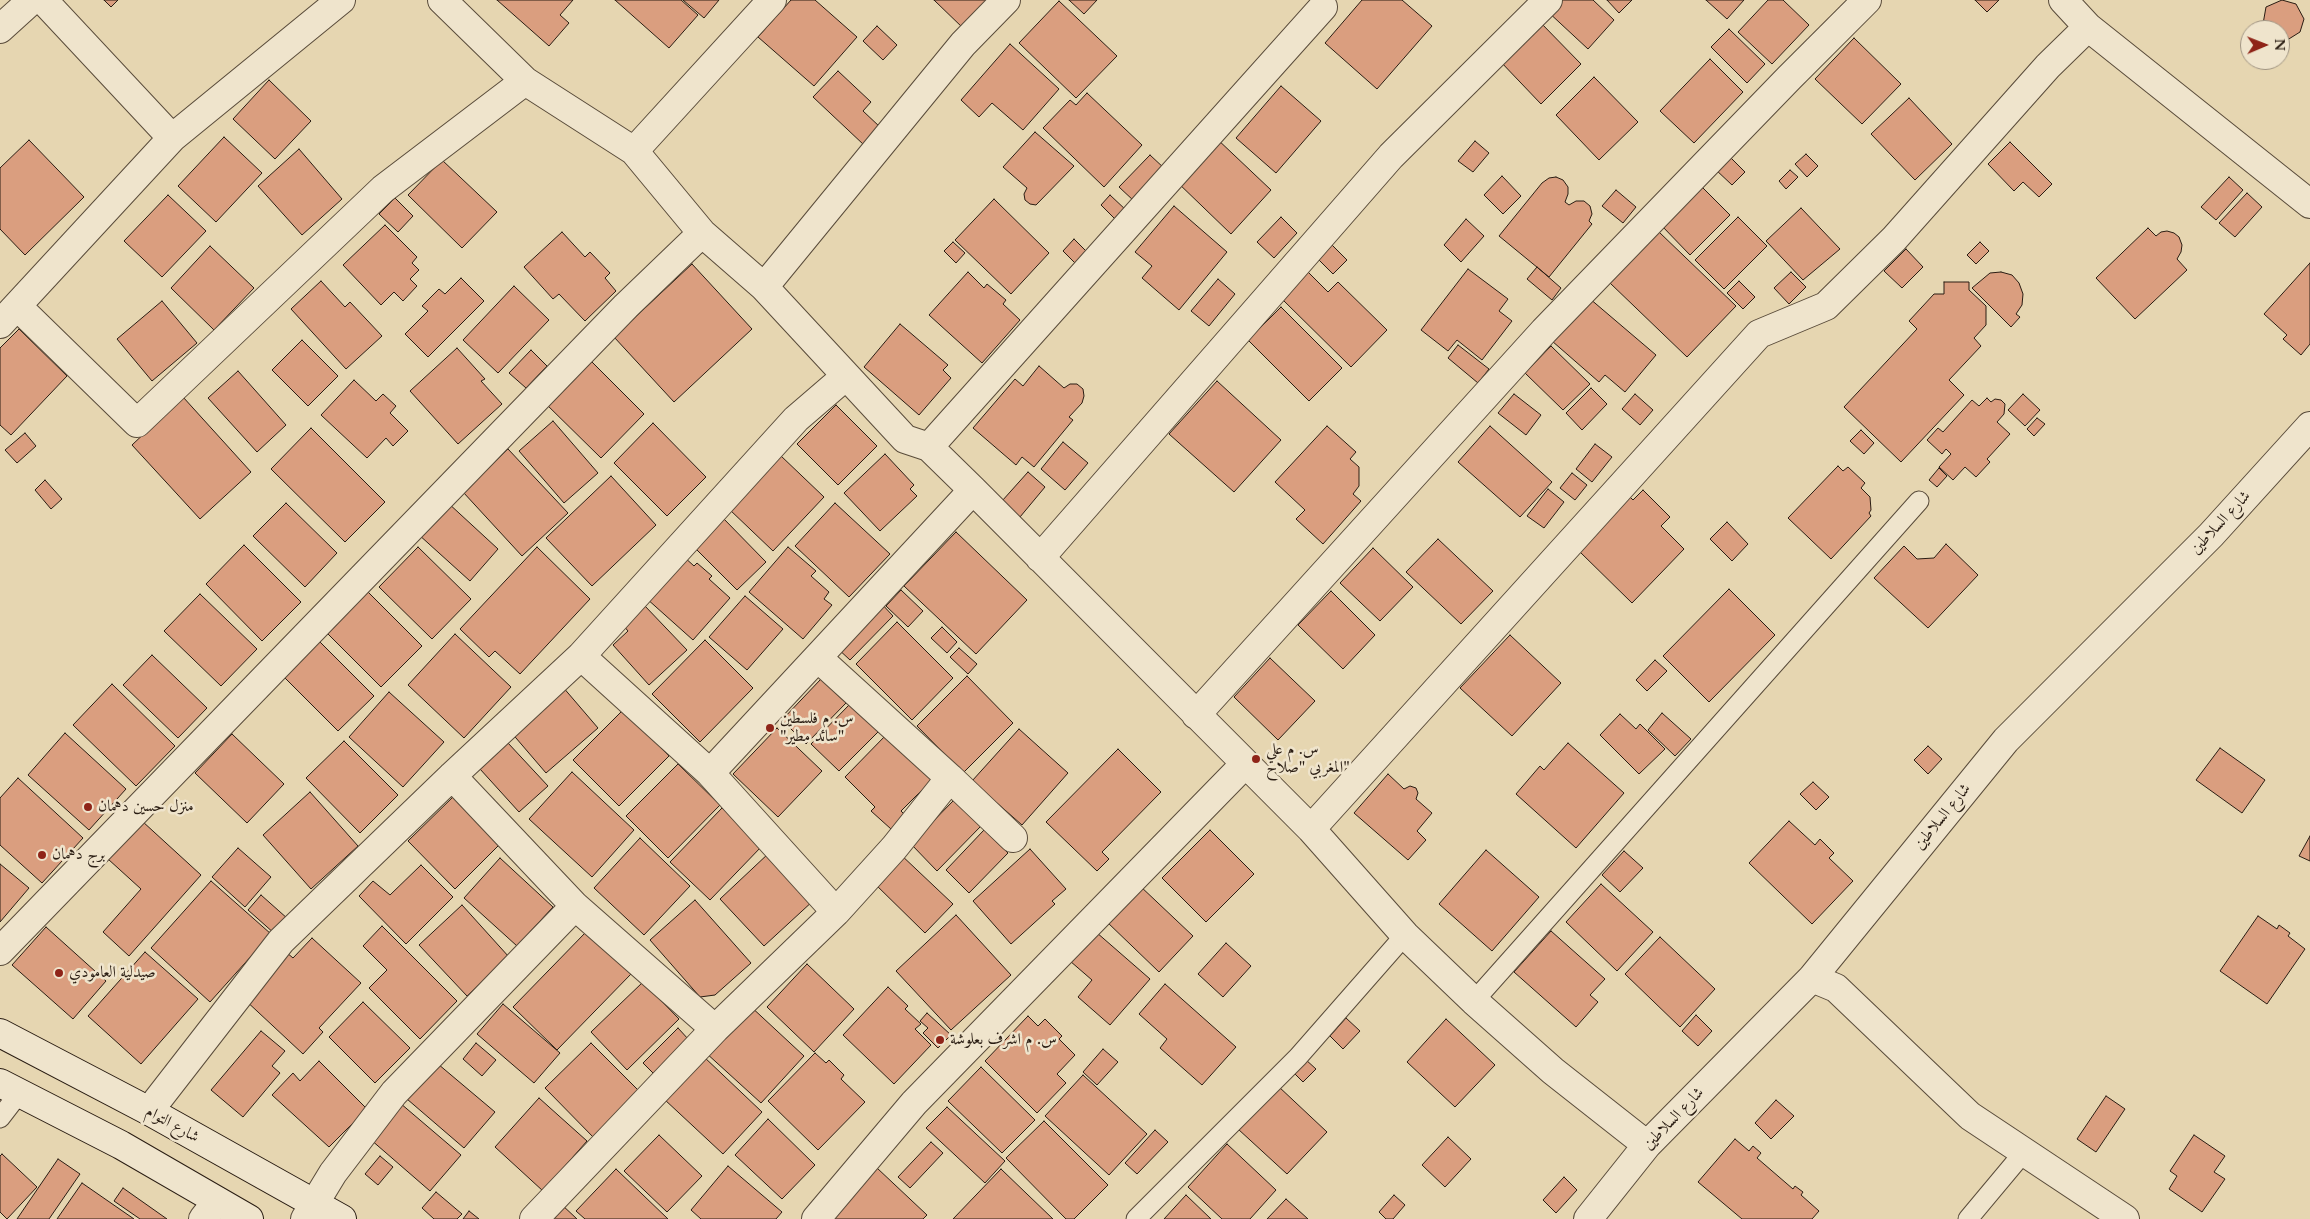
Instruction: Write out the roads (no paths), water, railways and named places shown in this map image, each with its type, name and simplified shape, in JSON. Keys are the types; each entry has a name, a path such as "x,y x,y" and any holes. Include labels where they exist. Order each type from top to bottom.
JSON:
{"street":[{"path":"0,29 32,0"},
{"path":"43,0 172,138"},
{"path":"341,0 172,138 8,315 137,423 383,189 526,81"},
{"path":"442,0 526,81 634,151 702,233 764,287 905,439 929,447 1311,829 1405,935 1474,1001 1553,1071 1647,1145"},
{"path":"634,151 772,0"},
{"path":"764,287 963,44 1006,0"},
{"path":"1040,558 1391,156 1548,0"},
{"path":"1196,714 1544,331 1867,0"},
{"path":"2063,0 2088,27 2310,204"},
{"path":"929,447 1323,7"},
{"path":"1311,829 1759,334 1826,306 1894,239 2048,66 2088,27"},
{"path":"0,951 626,306 702,233"},
{"path":"149,1111 281,941 452,776 581,656 796,419 846,376"},
{"name":"شارع السلاطين","path":"1588,1219 1647,1145 1812,978 2006,740 2211,535 2310,426"},
{"path":"710,773 972,490"},
{"path":"581,656 710,773 836,912"},
{"path":"818,658 1013,838"},
{"path":"816,1219 914,1103 1246,764"},
{"path":"452,776 575,906 715,1029"},
{"path":"534,1219 715,1029 836,912 894,848 950,778"},
{"path":"310,1211 333,1173 394,1093 575,906"},
{"path":"1812,978 1836,988 1970,1116 2125,1219"},
{"name":"شارع التوام","path":"0,1033 149,1111 310,1211 342,1219"},
{"path":"10,1088 120,1145 210,1210 249,1219"}],"lane":[{"path":"1474,1001 1919,501"},
{"path":"1136,1219 1298,1056 1405,935"},
{"path":"0,1118 10,1088"},
{"path":"1968,1219 2024,1152"}],"place":[{"name":"س. م فلسطين \"سائد مطير\"","path":"770,728"},
{"name":"س. م علي المغربي \"صلاح\"","path":"1256,759"},
{"name":"منزل حسين دهمان","path":"88,807"},
{"name":"برج دهمان","path":"42,855"},
{"name":"صيدلية العامودي","path":"59,973"},
{"name":"س. م اشرف بعلوشة","path":"940,1040"}]}
